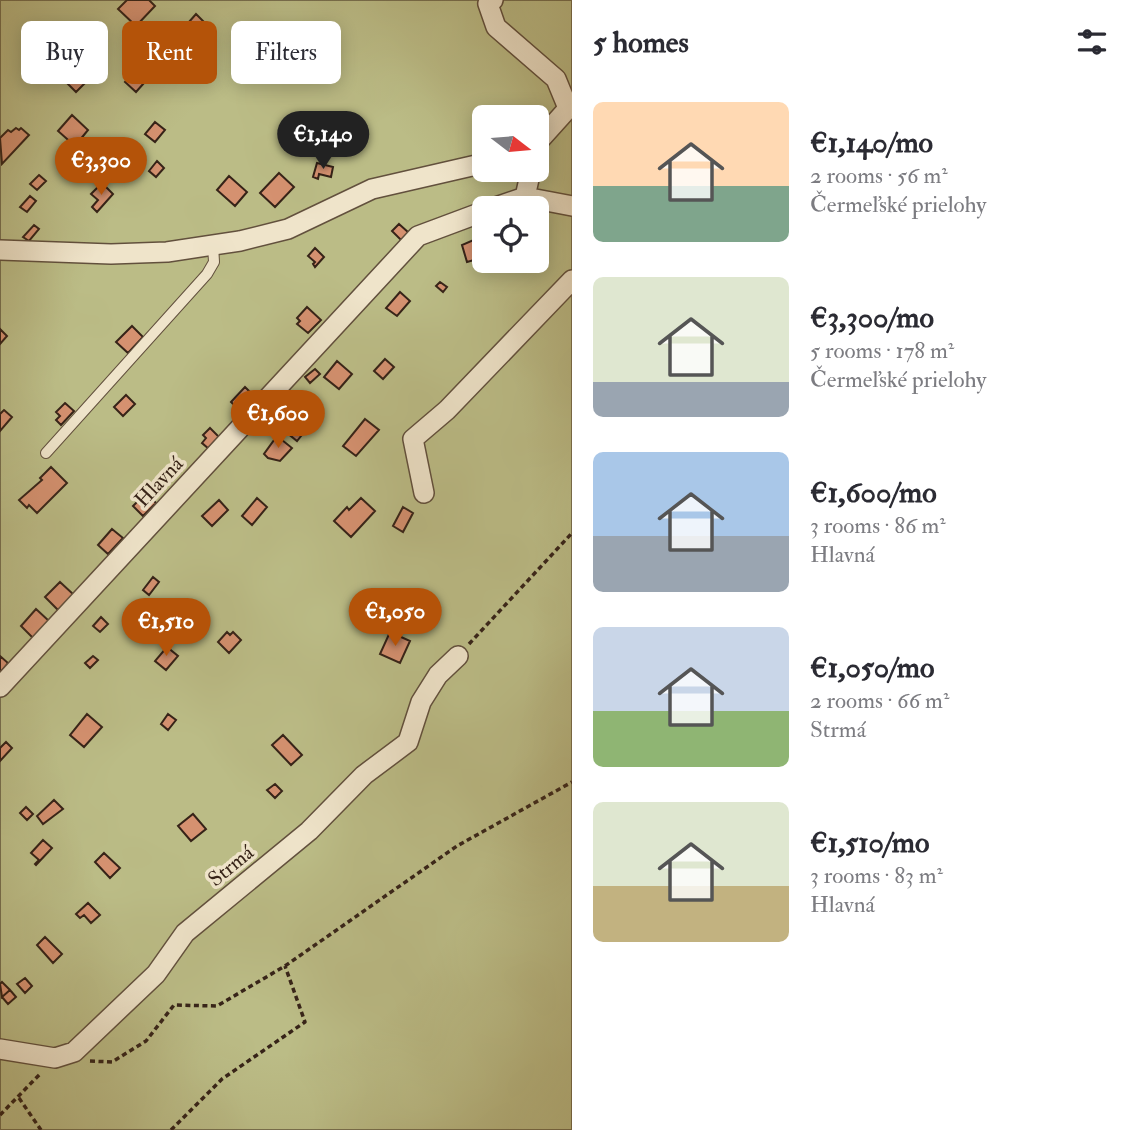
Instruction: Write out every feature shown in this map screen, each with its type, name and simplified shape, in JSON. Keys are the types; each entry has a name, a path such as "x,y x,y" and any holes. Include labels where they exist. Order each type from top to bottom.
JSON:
{"street":[{"path":"489,1 496,27 556,79 570,106 550,128"},
{"path":"0,250 111,254 167,252 213,245 288,229 372,189 472,166"},
{"path":"549,202 572,206"},
{"name":"Hlavná","path":"0,687 418,236 472,216"},
{"path":"424,494 413,439 447,410 572,279"},
{"name":"Strmá","path":"55,1058 74,1052 156,974 185,933 309,831 364,775 408,743 421,702 438,675 458,656"},
{"path":"0,1049 55,1058"}],"lane":[{"path":"46,453 207,274 214,262 213,245"}],"path":[{"path":"458,656 572,533"},
{"path":"89,1060 112,1062 146,1041 174,1005 217,1006 285,966 457,846 572,782"},
{"path":"171,1130 222,1079 305,1022 285,966"},
{"path":"0,1115 55,1058"},
{"path":"19,1098 41,1130"}],"green space":[{"path":"0,0 572,0 572,1130 0,1130"}],"building":[{"path":"127,0 149,0 155,6 141,21 131,21 118,9"},
{"path":"196,14 203,21 190,21"},
{"path":"68,84 84,84 76,92"},
{"path":"127,84 143,84 136,92"},
{"path":"72,115 88,130 75,146 58,131"},
{"path":"155,122 165,130 155,142 145,134"},
{"path":"21,128 29,135 2,164 0,138 8,130 11,132"},
{"path":"157,161 164,168 156,177 149,171"},
{"path":"317,163 333,167 331,177 319,174 318,179 313,177"},
{"path":"279,173 294,187 275,207 260,193"},
{"path":"39,175 46,181 37,190 30,184"},
{"path":"229,176 247,192 235,206 217,190"},
{"path":"102,183 113,194 97,212 92,207 98,200 91,194"},
{"path":"30,196 36,201 27,212 20,207"},
{"path":"399,224 409,233 401,240 392,231"},
{"path":"34,225 39,229 29,241 23,237"},
{"path":"472,241 472,261 467,262 462,245"},
{"path":"315,248 324,257 315,267 315,262 308,256"},
{"path":"440,282 447,287 443,292 436,286"},
{"path":"400,292 410,301 397,316 386,308"},
{"path":"307,307 321,320 308,333 297,324 300,321 297,318"},
{"path":"132,326 143,337 128,353 116,342"},
{"path":"0,329 7,336 0,344"},
{"path":"385,359 394,367 383,379 374,371"},
{"path":"337,361 352,374 339,389 324,377"},
{"path":"315,369 320,374 310,383 305,377"},
{"path":"245,387 255,397 241,412 231,402"},
{"path":"126,395 135,404 123,416 114,407"},
{"path":"65,403 74,411 61,425 56,420 60,416 56,412"},
{"path":"4,410 12,417 0,431 0,414"},
{"path":"365,419 379,430 356,456 343,446"},
{"path":"294,422 305,431 297,441 286,432"},
{"path":"210,428 219,437 209,449 202,443 206,438 203,435"},
{"path":"277,436 292,448 280,461 264,454"},
{"path":"51,467 67,483 37,513 19,500 42,480 40,478"},
{"path":"146,493 156,503 143,516 133,506"},
{"path":"257,498 267,507 252,525 242,516"},
{"path":"361,498 375,511 351,537 334,521 347,507 349,510"},
{"path":"219,500 228,510 212,526 202,516"},
{"path":"403,507 413,513 403,532 393,526"},
{"path":"112,529 123,538 108,554 98,545"},
{"path":"153,577 159,582 149,595 143,590"},
{"path":"60,582 74,595 58,610 45,597"},
{"path":"36,609 49,621 33,638 21,626"},
{"path":"101,617 108,624 100,632 93,626"},
{"path":"227,632 230,635 233,632 241,640 229,653 218,642"},
{"path":"390,632 410,641 400,663 380,654"},
{"path":"167,647 178,656 166,670 155,661"},
{"path":"0,656 8,663 0,673"},
{"path":"93,656 98,660 90,668 85,663"},
{"path":"87,714 102,727 84,747 70,735"},
{"path":"168,714 176,720 168,730 161,724"},
{"path":"283,735 302,755 291,765 272,745"},
{"path":"6,742 12,748 0,761 0,748"},
{"path":"275,784 282,791 275,798 267,790"},
{"path":"54,800 63,809 43,824 37,816"},
{"path":"26,807 33,814 27,820 20,813"},
{"path":"193,814 206,829 191,841 178,826"},
{"path":"43,840 52,848 36,865 39,860 31,853"},
{"path":"104,853 120,868 110,878 95,862"},
{"path":"88,903 100,915 91,923 84,915 80,918 76,914"},
{"path":"45,937 62,954 53,963 37,945"},
{"path":"25,978 32,986 25,993 17,984"},
{"path":"2,982 10,990 2,997 0,984"},
{"path":"10,990 16,997 8,1004 2,997"}]}
